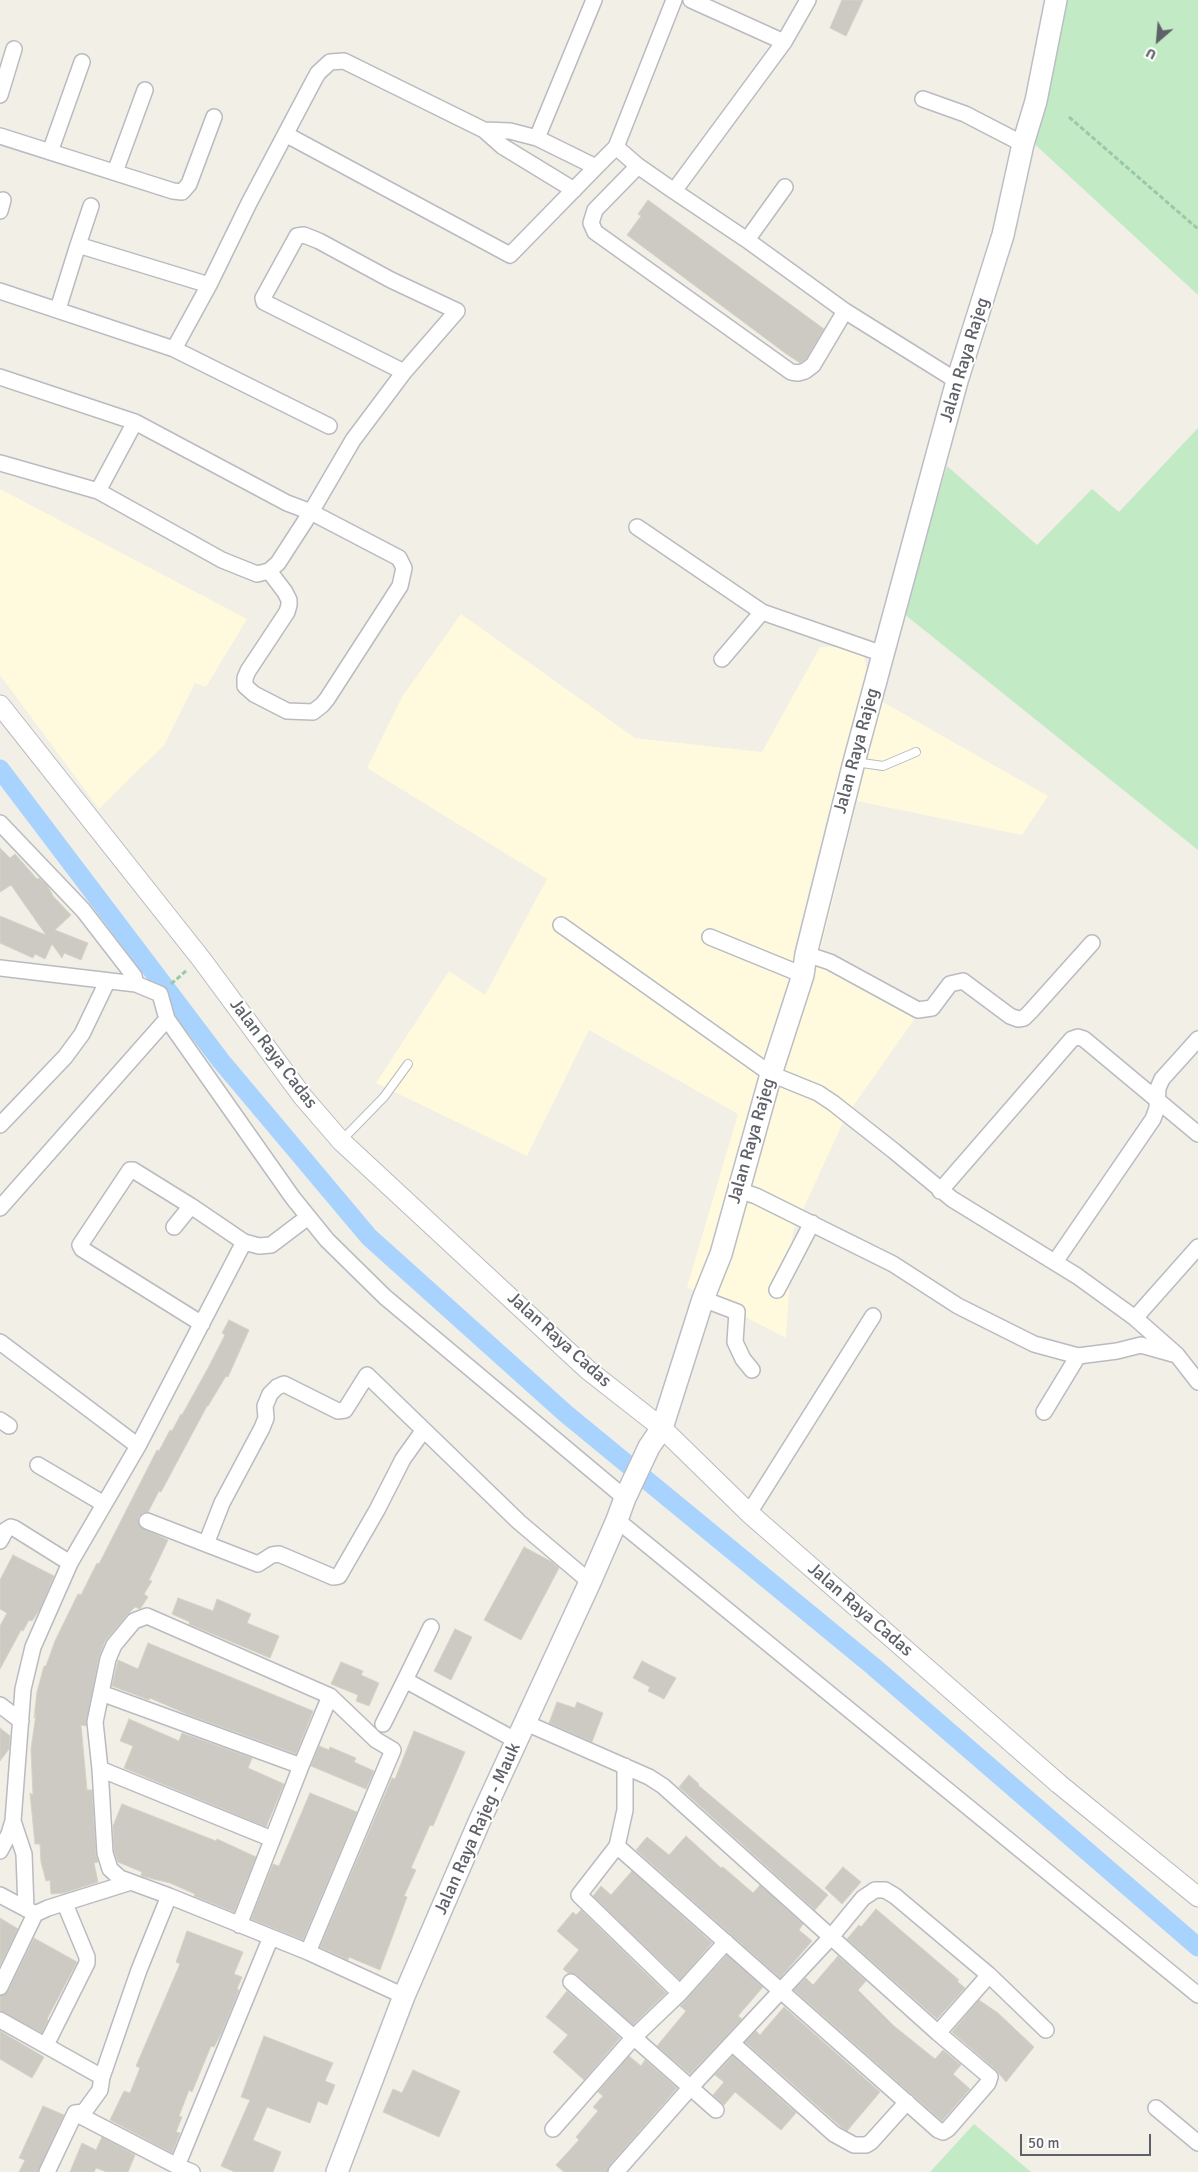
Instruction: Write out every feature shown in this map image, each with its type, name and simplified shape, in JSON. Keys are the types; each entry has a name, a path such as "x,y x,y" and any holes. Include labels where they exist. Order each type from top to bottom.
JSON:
{"main road":[{"name":"Jalan Raya Rajeg","path":"626,1494 649,1447 662,1428 703,1300 721,1254 771,1074 803,975 806,954 883,654 957,381 1003,235 1023,144 1036,101 1056,0"},
{"name":"Jalan Raya Rajeg - Mauk","path":"337,2172 404,1996 480,1820 590,1582 617,1520 626,1494"}],"street":[{"path":"537,138 594,0"},
{"path":"286,135 510,255 616,146 674,0"},
{"path":"691,0 784,42"},
{"path":"674,191 784,42 808,0"},
{"path":"0,95 14,49"},
{"path":"174,349 318,73 330,62 344,61 484,130 502,146 574,190"},
{"path":"50,152 82,62"},
{"path":"115,172 145,90"},
{"path":"923,98 965,114 1023,144"},
{"path":"0,136 173,191 182,192 189,184 214,117"},
{"path":"484,130 510,130 537,138 596,167"},
{"path":"616,146 638,166 747,240 845,311 957,381"},
{"path":"638,166 595,210 591,223 595,232 791,372 806,371 813,365 845,311"},
{"path":"747,240 785,187"},
{"path":"58,309 91,206"},
{"path":"0,462 98,490 222,560 257,574 269,571 278,563 311,512 353,440 404,372 457,311 391,280 319,241 304,234 297,236 263,298 264,302 404,372"},
{"path":"78,244 209,285"},
{"path":"0,291 174,349 328,426"},
{"path":"0,377 135,422 287,503 311,512 394,555 402,562 404,568 400,586 327,699 313,712 287,711 260,698 245,686 244,678 287,612 289,600 269,571"},
{"path":"98,490 135,422"},
{"path":"637,527 762,612 883,654"},
{"path":"722,660 762,612"},
{"name":"Jalan Raya Cadas","path":"0,705 202,960 303,1097 342,1141 406,1203 538,1321 588,1370 662,1428 749,1513 1059,1784 1198,1897"},
{"path":"0,823 83,910 134,976 160,994 167,1019 326,1240 386,1297 626,1494"},
{"path":"561,925 771,1074 826,1098 894,1151 940,1191 1055,1262 1135,1318 1177,1355 1198,1382"},
{"path":"710,937 803,975"},
{"path":"806,954 830,962 918,1010 932,1008 950,984 963,981 1010,1016 1018,1019 1024,1018 1092,943"},
{"path":"0,968 150,988"},
{"path":"0,1125 65,1057 82,1034 107,982"},
{"path":"0,1208 167,1019"},
{"path":"940,1191 1072,1039 1084,1039 1198,1134"},
{"path":"1055,1262 1153,1119 1158,1101 1158,1088 1162,1079 1198,1039"},
{"path":"202,1324 82,1249 80,1245 130,1170 133,1170 190,1206 244,1242 259,1246 271,1245 308,1217"},
{"path":"738,1190 756,1196 893,1264 958,1306 1034,1344 1078,1356 1117,1351 1141,1345 1177,1355"},
{"path":"174,1227 190,1206"},
{"path":"778,1290 812,1223"},
{"path":"0,1851 13,1821 22,1689 33,1647 70,1563 138,1446 244,1242"},
{"path":"1135,1318 1198,1247"},
{"path":"703,1300 737,1312 734,1342 752,1370"},
{"path":"749,1513 872,1316"},
{"path":"0,1342 138,1446"},
{"path":"1044,1412 1078,1356"},
{"path":"206,1544 222,1503 262,1428 266,1418 265,1406 270,1394 277,1387 284,1384 338,1410 345,1410 367,1375 519,1522 590,1582"},
{"path":"147,1521 258,1564 272,1555 279,1554 333,1577 339,1576 377,1510 403,1459 423,1431"},
{"path":"38,1465 104,1504"},
{"path":"617,1520 1198,1995"},
{"path":"0,1541 6,1530 10,1527 14,1528 70,1563"},
{"path":"308,1952 393,1750 376,1740 330,1696 147,1616 134,1621 114,1645 108,1659 95,1722 105,1853 110,1869 115,1875 131,1882 308,1952 404,1996"},
{"path":"383,1724 431,1628"},
{"path":"405,1680 522,1732 625,1766 663,1786 938,2033 989,2075 990,2080 945,2131 938,2130 617,1846"},
{"path":"101,1693 301,1766"},
{"path":"239,1925 330,1696"},
{"path":"0,1705 21,1721"},
{"path":"625,1766 625,1810 617,1846 579,1895 680,1993"},
{"path":"100,1769 272,1839"},
{"path":"0,1791 13,1802"},
{"path":"0,1987 30,1911 24,1854 13,1821"},
{"path":"0,1895 30,1911 65,1904 131,1882"},
{"path":"616,2172 690,2088 831,1937 863,1898 875,1890 885,1890 895,1896 989,1975 1046,2030"},
{"path":"75,2113 84,2112 100,2090 102,2077 140,1970 169,1896"},
{"path":"46,2045 87,1963 87,1957 65,1904"},
{"path":"177,2166 271,1938"},
{"path":"553,2129 634,2037 680,1993 726,1942"},
{"path":"938,2033 989,1975"},
{"path":"571,1982 716,2110"},
{"path":"0,2020 102,2077"},
{"path":"732,2043 834,2134 854,2145 866,2145 871,2142 907,2102"},
{"path":"1156,2108 1198,2142"},
{"path":"75,2113 192,2172"},
{"path":"48,2172 75,2113"}],"lane":[{"path":"854,762 884,766 902,760 916,752"},
{"path":"342,1141 384,1097 408,1064"}],"path":[{"path":"1069,117 1198,229"},
{"path":"150,988 191,966"}],"shaded area":[{"path":"0,489 247,619 206,687 195,683 164,745 99,809 0,675"},
{"path":"461,614 635,738 762,752 820,647 861,646 874,697 1048,796 1022,835 857,801 818,960 921,1010 846,1116 793,1231 786,1338 687,1287 738,1114 589,1030 527,1156 376,1083 449,971 485,995 547,879 367,768 402,697"}],"green space":[{"path":"1061,0 1198,0 1198,295 1028,138"},
{"path":"1198,428 1198,850 903,613 947,466 1037,545 1092,489 1119,512"},
{"path":"974,2124 1031,2172 930,2172"}],"building":[{"path":"842,0 863,0 846,36 830,28"},
{"path":"648,200 824,329 806,359 800,363 785,353 627,235 641,216 638,214"},
{"path":"0,848 10,858 15,854 37,879 39,878 47,885 53,896 71,915 55,930 88,943 81,960 64,953 62,958 52,944 45,959 35,954 33,958 0,943 0,916 46,935 11,885 0,892"},
{"path":"229,1320 249,1330 228,1377 226,1376 207,1406 161,1492 159,1491 148,1512 142,1513 138,1517 140,1527 168,1540 149,1580 152,1581 144,1594 148,1597 140,1609 135,1607 105,1641 99,1657 86,1726 81,1725 87,1790 92,1790 98,1862 94,1863 98,1882 64,1893 51,1894 50,1880 46,1881 41,1862 40,1844 35,1844 30,1793 33,1795 31,1749 36,1714 34,1718 37,1692 44,1666 46,1666 55,1641 78,1594 81,1595 97,1563 99,1564 157,1450 159,1451 170,1430 172,1431 182,1415 207,1370 225,1335 222,1333"},
{"path":"524,1547 552,1562 559,1568 521,1640 484,1620"},
{"path":"13,1555 54,1576 40,1609 32,1621 29,1620 23,1631 21,1630 0,1669 0,1626 7,1613 0,1609 0,1580"},
{"path":"178,1598 213,1611 217,1599 251,1614 247,1623 279,1636 270,1658 189,1624 190,1622 172,1614"},
{"path":"455,1629 472,1637 451,1680 434,1671"},
{"path":"148,1643 313,1711 296,1754 189,1715 150,1698 149,1700 112,1686 118,1660 138,1669"},
{"path":"642,1661 676,1678 664,1699 648,1691 650,1687 633,1678"},
{"path":"341,1662 363,1671 361,1675 379,1683 369,1706 356,1701 358,1695 331,1684"},
{"path":"557,1702 575,1708 577,1702 603,1713 592,1742 549,1723"},
{"path":"129,1719 179,1741 182,1733 252,1758 248,1768 284,1784 266,1827 124,1768 133,1746 120,1741"},
{"path":"0,1728 10,1736 9,1749 0,1761"},
{"path":"414,1731 465,1752 433,1826 430,1825 411,1868 416,1870 404,1896 407,1897 380,1970 349,1957 348,1960 320,1947 392,1778 395,1779"},
{"path":"319,1746 329,1750 330,1747 356,1758 354,1762 374,1771 366,1789 311,1766"},
{"path":"689,1775 698,1785 828,1895 815,1910 679,1787"},
{"path":"310,1793 357,1812 303,1940 251,1919 273,1864 279,1866"},
{"path":"122,1804 216,1841 217,1839 256,1857 234,1912 194,1896 195,1894 170,1883 141,1876 142,1872 118,1862 114,1851 113,1826"},
{"path":"686,1836 721,1868 723,1867 753,1893 760,1885 803,1924 799,1930 812,1941 780,1978 636,1850 647,1837 669,1855"},
{"path":"843,1867 861,1882 842,1904 825,1888"},
{"path":"632,1871 712,1943 680,1980 593,1896 601,1886 611,1895"},
{"path":"876,1909 959,1980 957,1981 965,1988 937,2019 847,1939 859,1925 861,1927"},
{"path":"581,1910 666,1993 633,2025 577,1975 568,1973 563,1969 579,1950 557,1931 573,1912 576,1915"},
{"path":"0,1918 18,1929 0,1965"},
{"path":"187,1931 243,1952 234,1974 242,1977 237,1989 239,1990 221,2034 214,2047 211,2046 192,2092 189,2090 179,2116 182,2117 176,2132 180,2133 172,2153 110,2120 124,2091 130,2093 140,2068 136,2066 180,1964 176,1962"},
{"path":"34,1938 77,1962 47,2019 42,2033 0,2011 0,1996 8,1991"},
{"path":"727,1955 763,1987 738,2016 742,2019 690,2074 657,2046 686,2011 680,2006"},
{"path":"838,1956 866,1981 858,1990 894,2026 935,2059 943,2050 961,2065 953,2074 970,2089 942,2121 794,1990 806,1978 813,1985"},
{"path":"567,1991 620,2038 584,2080 553,2052 568,2035 546,2017"},
{"path":"979,2000 998,2013 1034,2047 1006,2082 996,2070 952,2032"},
{"path":"784,2007 880,2092 847,2131 745,2042 756,2031 760,2035"},
{"path":"0,2031 44,2057 32,2078 0,2059"},
{"path":"264,2036 333,2063 325,2081 335,2085 327,2105 318,2101 310,2123 267,2107 253,2140 281,2152 273,2172 235,2172 221,2166 250,2100 241,2097"},
{"path":"629,2056 641,2066 645,2060 677,2088 609,2166 607,2172 564,2172 556,2165 579,2140 576,2137 598,2111 593,2107 603,2096 598,2092"},
{"path":"733,2056 796,2113 781,2130 735,2092 724,2105 713,2095 724,2082 715,2075"},
{"path":"413,2070 460,2091 439,2137 383,2112 393,2089 402,2093"},
{"path":"43,2106 64,2115 38,2172 19,2172 25,2160 19,2158"},
{"path":"102,2137 135,2155 128,2172 107,2172 96,2168 94,2172 70,2172 82,2143 96,2150"}],"waterway":[{"path":"0,769 221,1061 369,1237 565,1413 874,1667 1198,1947"}]}
